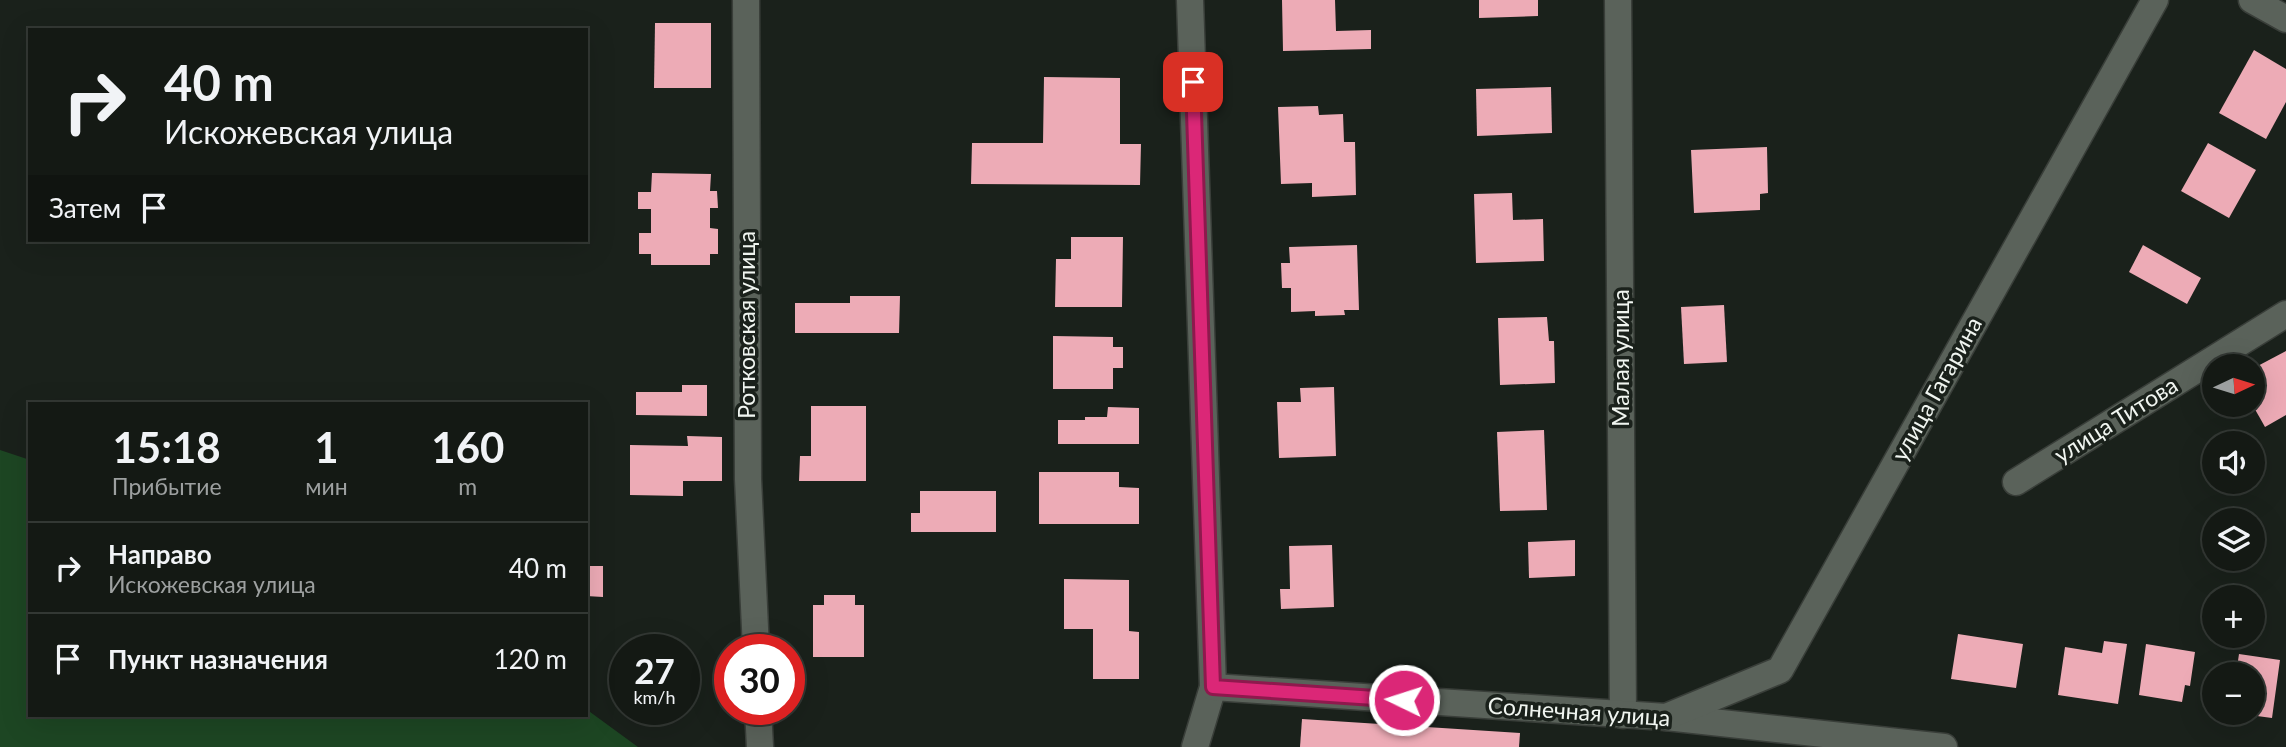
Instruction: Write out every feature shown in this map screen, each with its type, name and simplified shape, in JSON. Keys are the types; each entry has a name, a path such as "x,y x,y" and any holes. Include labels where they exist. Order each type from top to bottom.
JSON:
{"street":[{"name":"Ротковская улица","path":"746,0 748,479 755,634"},
{"path":"1190,0 1213,687 1195,747"},
{"name":"Малая улица","path":"1618,0 1623,715"},
{"path":"2252,0 2286,19"},
{"name":"улица Гагарина","path":"1666,717 1780,670 2153,1"},
{"name":"улица Титова","path":"2016,482 2286,314"},
{"name":"Солнечная улица","path":"1213,687 1666,717 1944,747"},
{"path":"759,725 760,747"}],"green space":[{"path":"0,450 28,459 28,717 588,717 588,710 638,747 0,747"}],"building":[{"path":"1282,0 1335,0 1336,31 1371,30 1371,49 1283,51"},
{"path":"1479,0 1538,0 1538,16 1479,18"},
{"path":"655,23 711,23 711,88 654,88"},
{"path":"2254,50 2286,69 2286,102 2266,139 2219,113"},
{"path":"1044,77 1120,78 1120,144 1141,144 1140,185 971,184 972,143 1043,143"},
{"path":"1551,87 1552,133 1477,136 1476,89"},
{"path":"1318,106 1319,115 1343,114 1344,142 1355,142 1356,195 1312,197 1312,183 1281,184 1278,107"},
{"path":"2208,143 2256,170 2229,218 2181,191"},
{"path":"1767,147 1768,193 1760,194 1760,210 1694,213 1691,150"},
{"path":"652,173 711,174 710,191 717,191 718,208 710,208 710,228 718,229 718,254 710,254 710,265 651,265 651,254 639,254 639,233 651,233 651,209 638,209 638,192 651,192"},
{"path":"1512,193 1513,220 1543,219 1544,261 1476,263 1474,194"},
{"path":"1071,237 1123,237 1122,307 1055,307 1056,259 1071,259"},
{"path":"1357,245 1359,310 1344,310 1345,315 1315,316 1315,311 1291,312 1291,288 1282,288 1281,263 1290,263 1289,247"},
{"path":"2143,245 2201,278 2187,304 2129,272"},
{"path":"850,296 900,296 899,333 795,333 795,303 850,303"},
{"path":"1724,305 1727,362 1684,364 1681,307"},
{"path":"1547,317 1549,341 1554,341 1555,383 1500,385 1498,318"},
{"path":"1053,336 1113,337 1113,347 1123,347 1123,368 1113,368 1113,389 1053,389"},
{"path":"2286,351 2286,415 2265,427 2259,417 2265,417 2265,362"},
{"path":"682,385 707,385 707,416 636,415 636,392 682,392"},
{"path":"1334,387 1336,456 1279,458 1277,402 1301,402 1300,388"},
{"path":"811,406 866,406 866,481 799,481 800,456 811,456"},
{"path":"1108,407 1139,408 1139,444 1058,444 1058,420 1107,417"},
{"path":"1544,430 1547,510 1500,511 1497,432"},
{"path":"687,436 722,437 722,481 683,481 683,496 630,495 630,445 688,446"},
{"path":"1039,472 1119,472 1119,487 1139,488 1139,524 1039,524"},
{"path":"920,491 996,491 996,532 911,532 911,513 920,513"},
{"path":"1575,540 1575,576 1529,578 1528,542"},
{"path":"1332,545 1334,607 1281,609 1280,589 1290,589 1289,546"},
{"path":"588,566 603,566 603,597 588,596"},
{"path":"1064,579 1129,580 1129,631 1139,632 1139,679 1093,679 1093,629 1064,629"},
{"path":"824,595 855,595 855,605 864,605 864,657 813,657 813,605 824,605"},
{"path":"1958,634 2023,644 2016,688 1951,679"},
{"path":"2104,641 2127,644 2118,704 2058,695 2065,647 2102,653"},
{"path":"2146,644 2195,652 2190,686 2185,685 2182,702 2139,695"},
{"path":"2239,654 2280,660 2272,718 2265,717 2265,662 2238,662"},
{"path":"1302,719 1520,733 1519,747 1300,747"}],"route":[{"path":"1193,82 1213,687 1404,700"}]}
